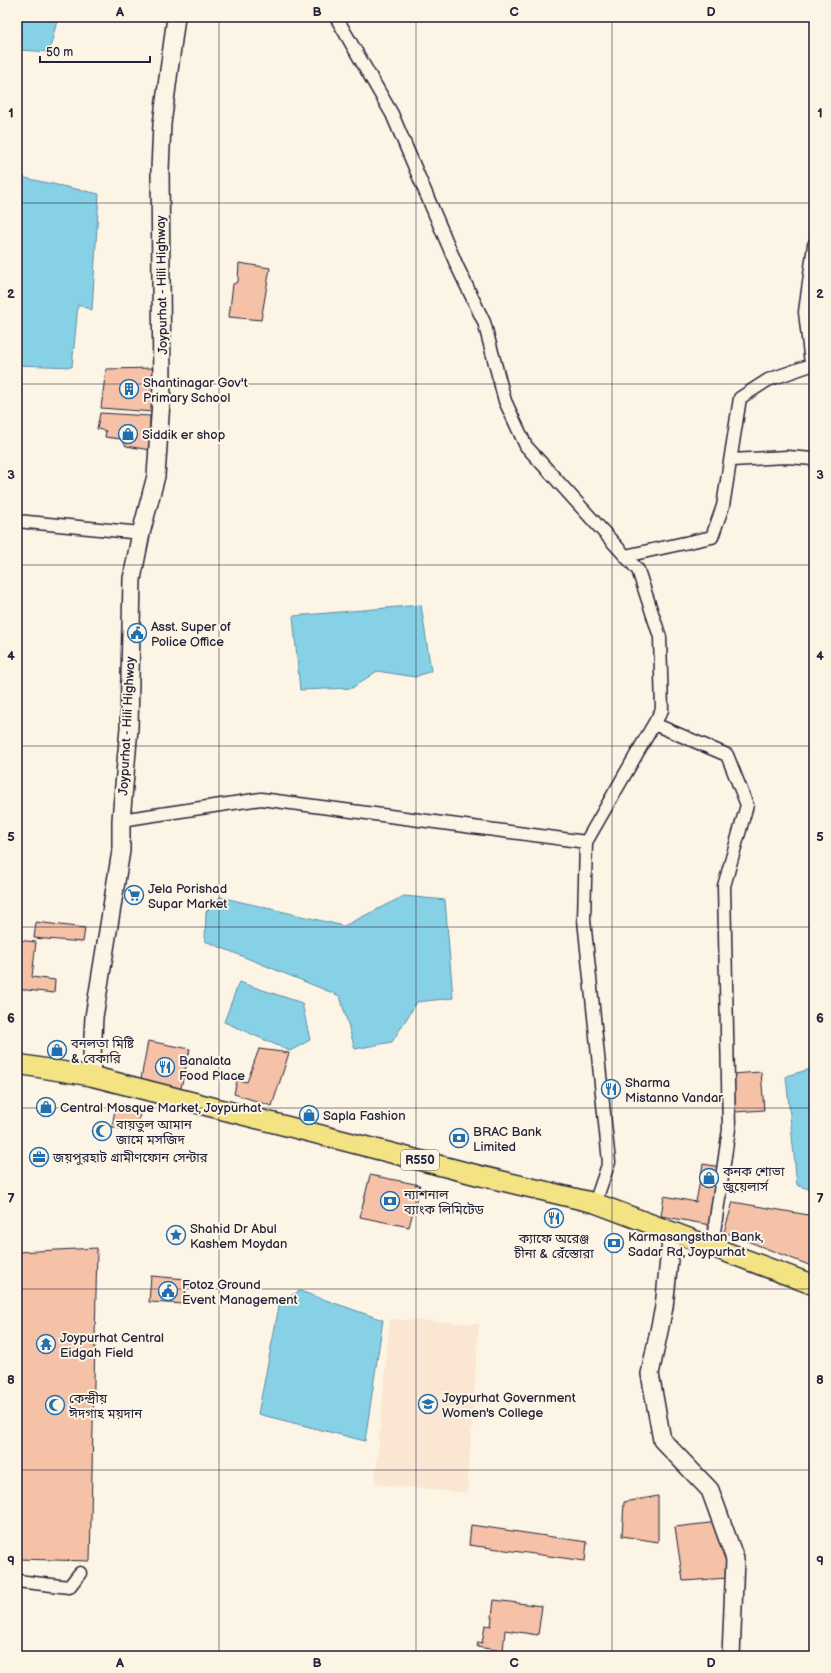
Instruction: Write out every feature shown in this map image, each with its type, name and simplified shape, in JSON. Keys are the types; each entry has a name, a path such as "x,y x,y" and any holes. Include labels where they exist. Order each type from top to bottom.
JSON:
{"main road":[{"name":"Joypurhat - Hili Highway","path":"91,1076 94,1018 121,851 121,820 129,728 132,579 141,534 156,476 162,386 160,178 162,124 176,17"},
{"name":"R550","path":"17,1064 91,1076 481,1176 595,1202 814,1285"},
{"path":"672,1231 664,1307 650,1374 662,1440 710,1490 735,1559 731,1656"}],"street":[{"path":"336,17 392,114 484,322 505,401 526,446 638,570 660,637 662,710 586,842 584,920 609,1162 595,1202"},
{"path":"625,556 712,537 723,506 740,398 768,380 813,364 805,312 814,245"},
{"path":"731,460 787,457 814,459"},
{"path":"17,521 141,534"},
{"path":"654,724 728,755 747,805 724,886 729,1129 712,1246"},
{"path":"121,820 261,799 586,842"},
{"path":"17,1581 69,1587 80,1573"}],"shaded area":[{"name":"Joypurhat Government Women's College","path":"390,1319 479,1324 467,1493 375,1484"}],"water":[{"path":"21,17 58,17 49,52 21,50"},
{"path":"20,177 99,194 92,310 78,305 72,367 17,365 17,192"},
{"path":"421,605 431,671 415,677 377,671 352,688 300,690 293,616"},
{"path":"404,896 445,900 453,998 417,1002 392,1042 355,1049 340,996 205,941 206,912 220,897 344,926"},
{"path":"239,982 302,1003 310,1040 290,1051 224,1022"},
{"path":"814,1068 814,1191 797,1185 786,1076"},
{"path":"300,1291 383,1320 365,1441 258,1414 280,1301"}],"building":[{"path":"239,263 270,268 261,320 229,317 233,284 238,282"},
{"name":"Shantinagar Gov't Primary School","path":"155,368 153,412 101,408 106,369"},
{"name":"Siddik er shop","path":"100,413 150,416 150,450 126,446 121,439 105,437 106,431 97,429"},
{"path":"36,922 85,928 83,942 34,938"},
{"path":"17,940 36,942 32,977 55,980 54,993 17,989"},
{"name":"Banalata Food Place","path":"148,1041 190,1049 180,1092 140,1084"},
{"path":"259,1049 289,1053 272,1106 234,1094 237,1080 247,1082"},
{"path":"761,1072 764,1110 735,1112 731,1074"},
{"path":"116,1104 140,1107 138,1131 112,1127"},
{"path":"703,1164 721,1167 710,1225 661,1216 664,1196 696,1202"},
{"name":"ন্যাশনাল ব্যাংক লিমিটেড","path":"370,1175 420,1185 409,1227 360,1217"},
{"path":"733,1202 814,1216 814,1267 724,1232"},
{"name":"কেন্দ্রীয় ঈদগাহ ময়দান","path":"97,1248 90,1561 17,1559 17,1252"},
{"name":"Fotoz Ground Event Management","path":"151,1276 186,1279 185,1304 149,1302"},
{"path":"658,1496 658,1542 622,1536 624,1502"},
{"path":"718,1522 731,1557 728,1578 683,1581 675,1527"},
{"path":"471,1525 587,1542 585,1561 469,1545"},
{"path":"494,1600 542,1606 538,1635 505,1630 503,1651 477,1647 478,1642 482,1643 485,1625 491,1626"}],"place":[{"name":"Shantinagar Gov't Primary School","path":"129,389"},
{"name":"Siddik er shop","path":"128,434"},
{"name":"Asst. Super of Police Office","path":"137,633"},
{"name":"Jela Porishad Supar Market","path":"134,895"},
{"name":"বনলতা মিষ্টি & বেকারি","path":"57,1050"},
{"name":"Banalata Food Place","path":"165,1067"},
{"name":"Sharma Mistanno Vandar","path":"611,1089"},
{"name":"Central Mosque Market, Joypurhat","path":"46,1107"},
{"name":"Sapla Fashion","path":"309,1115"},
{"name":"বায়তুল আমান জামে মসজিদ","path":"102,1131"},
{"name":"BRAC Bank Limited","path":"459,1138"},
{"name":"জয়পুরহাট গ্রামীণফোন সেন্টার","path":"39,1157"},
{"name":"কনক শোভা জুয়েলার্স","path":"709,1178"},
{"name":"ন্যাশনাল ব্যাংক লিমিটেড","path":"390,1201"},
{"name":"ক্যাফে অরেঞ্জ চীনা & রেঁস্তোরা","path":"554,1218"},
{"name":"Shahid Dr Abul Kashem Moydan","path":"176,1235"},
{"name":"Karmasangsthan Bank, Sadar Rd, Joypurhat","path":"614,1243"},
{"name":"Fotoz Ground Event Management","path":"168,1291"},
{"name":"Joypurhat Central Eidgah Field","path":"46,1344"},
{"name":"Joypurhat Government Women's College","path":"428,1404"},
{"name":"কেন্দ্রীয় ঈদগাহ ময়দান","path":"55,1405"}]}
